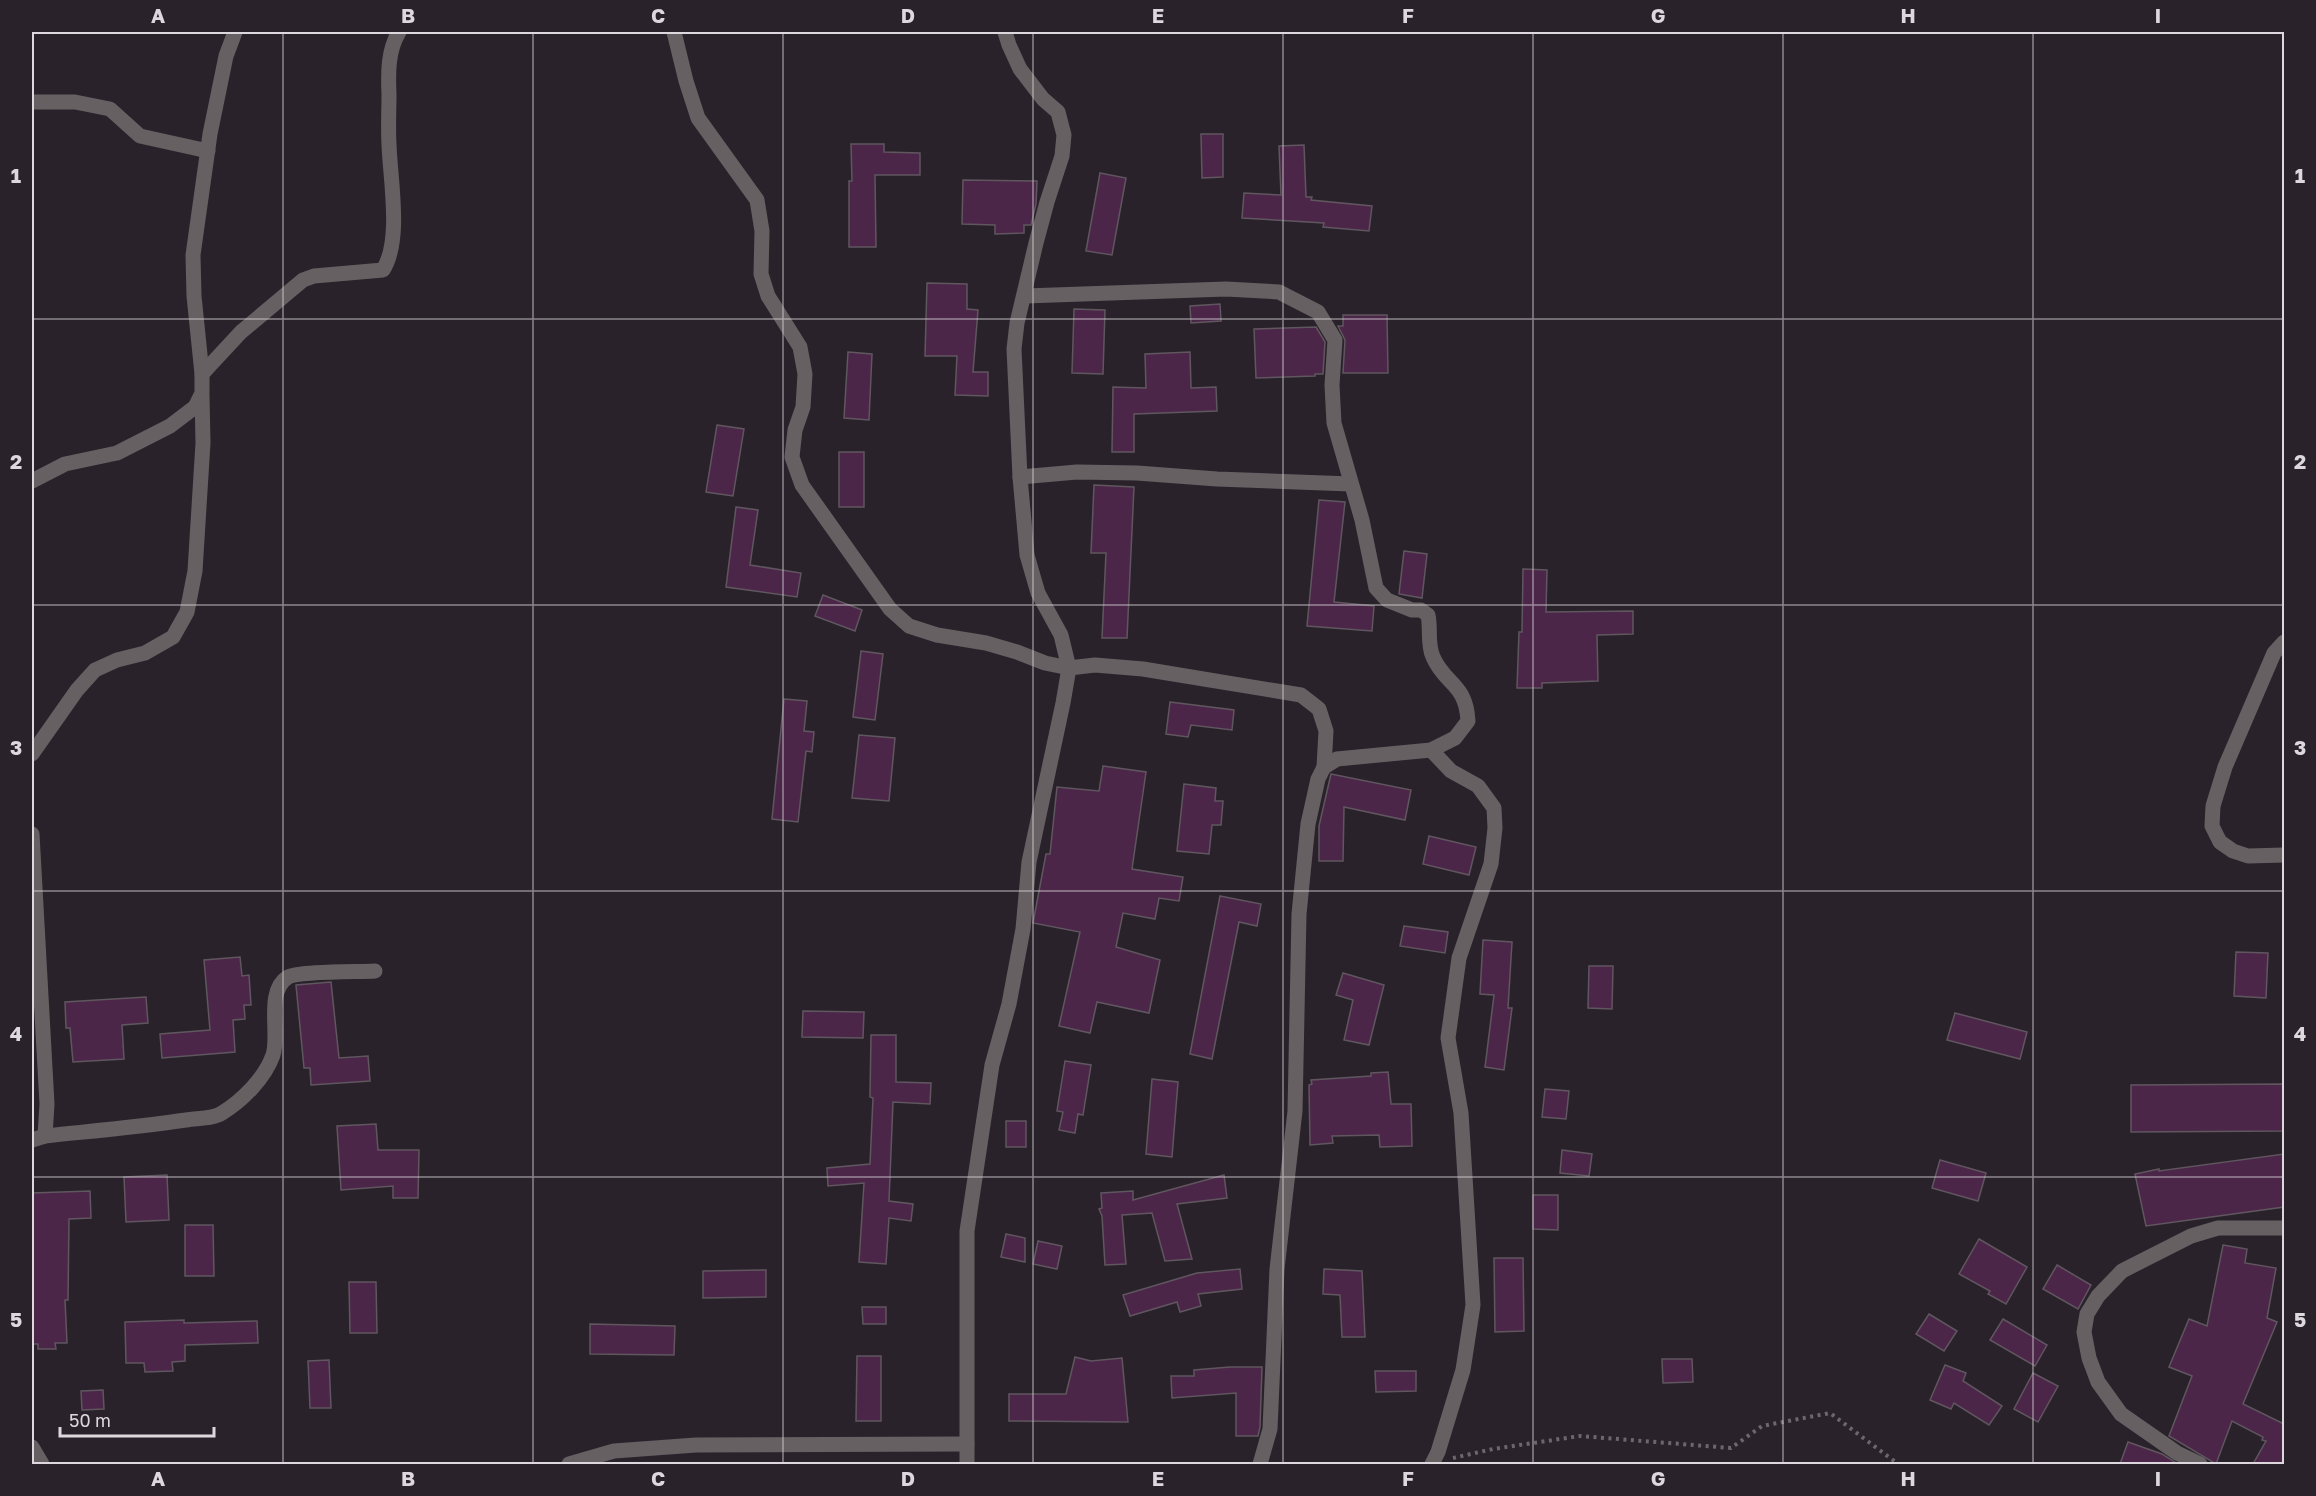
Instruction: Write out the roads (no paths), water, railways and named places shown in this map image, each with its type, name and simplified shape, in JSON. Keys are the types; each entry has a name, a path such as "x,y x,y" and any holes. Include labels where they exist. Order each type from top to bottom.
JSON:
{"street":[{"path":"32,754 76,690 95,670 117,660 145,653 172,637 187,612 195,571 203,443 202,374 194,296 193,255 208,152 226,56 235,32"},
{"path":"202,374 241,332 303,280 314,276 383,270 388,262 394,213 389,143 388,75 392,44 399,32"},
{"path":"674,32 698,118 757,200 762,231 761,274 768,296 800,347 805,374 803,407 795,430 792,457 802,485 890,609 909,626 936,635 986,643 1045,663 1069,668 1106,666 1143,669 1301,695 1318,709 1326,731 1324,767 1318,779 1308,824 1299,914 1295,1111 1277,1269 1270,1429 1260,1464"},
{"path":"967,1464 969,1219 992,1065 1009,1004 1023,929 1029,862 1069,668 1061,635 1038,593 1027,555 1020,477 1014,349 1017,323 1047,202 1062,156 1064,135 1058,112 1043,99 1020,69 1005,32"},
{"path":"32,102 75,102 110,110 140,136 208,152"},
{"path":"1025,296 1226,289 1279,292 1318,312 1335,340 1332,385 1334,423 1362,520 1376,588 1387,600 1412,610 1421,610 1428,615 1431,654 1464,697 1468,722 1455,738 1431,750 1337,759 1324,767"},
{"path":"32,481 65,465 117,453 170,426 195,407 201,393"},
{"path":"1020,477 1077,472 1137,473 1217,479 1351,484"},
{"path":"2284,642 2274,653 2225,767 2213,806 2212,826 2220,842 2233,851 2248,856 2284,855"},
{"path":"1431,750 1451,771 1478,786 1494,808 1495,828 1491,864 1459,958 1448,1038 1461,1113 1473,1305 1463,1370 1432,1464"},
{"path":"32,834 47,1104 38,1138 220,1115 240,1100 254,1084 273,1054 275,1011 279,987 289,976 323,972 375,971"},
{"path":"2200,1464 2177,1454 2121,1414 2098,1382 2089,1358 2084,1332 2087,1314 2098,1296 2122,1271 2191,1236 2218,1228 2284,1228"},
{"path":"569,1464 614,1451 696,1445 967,1444"},
{"path":"32,1447 42,1464"}]}
